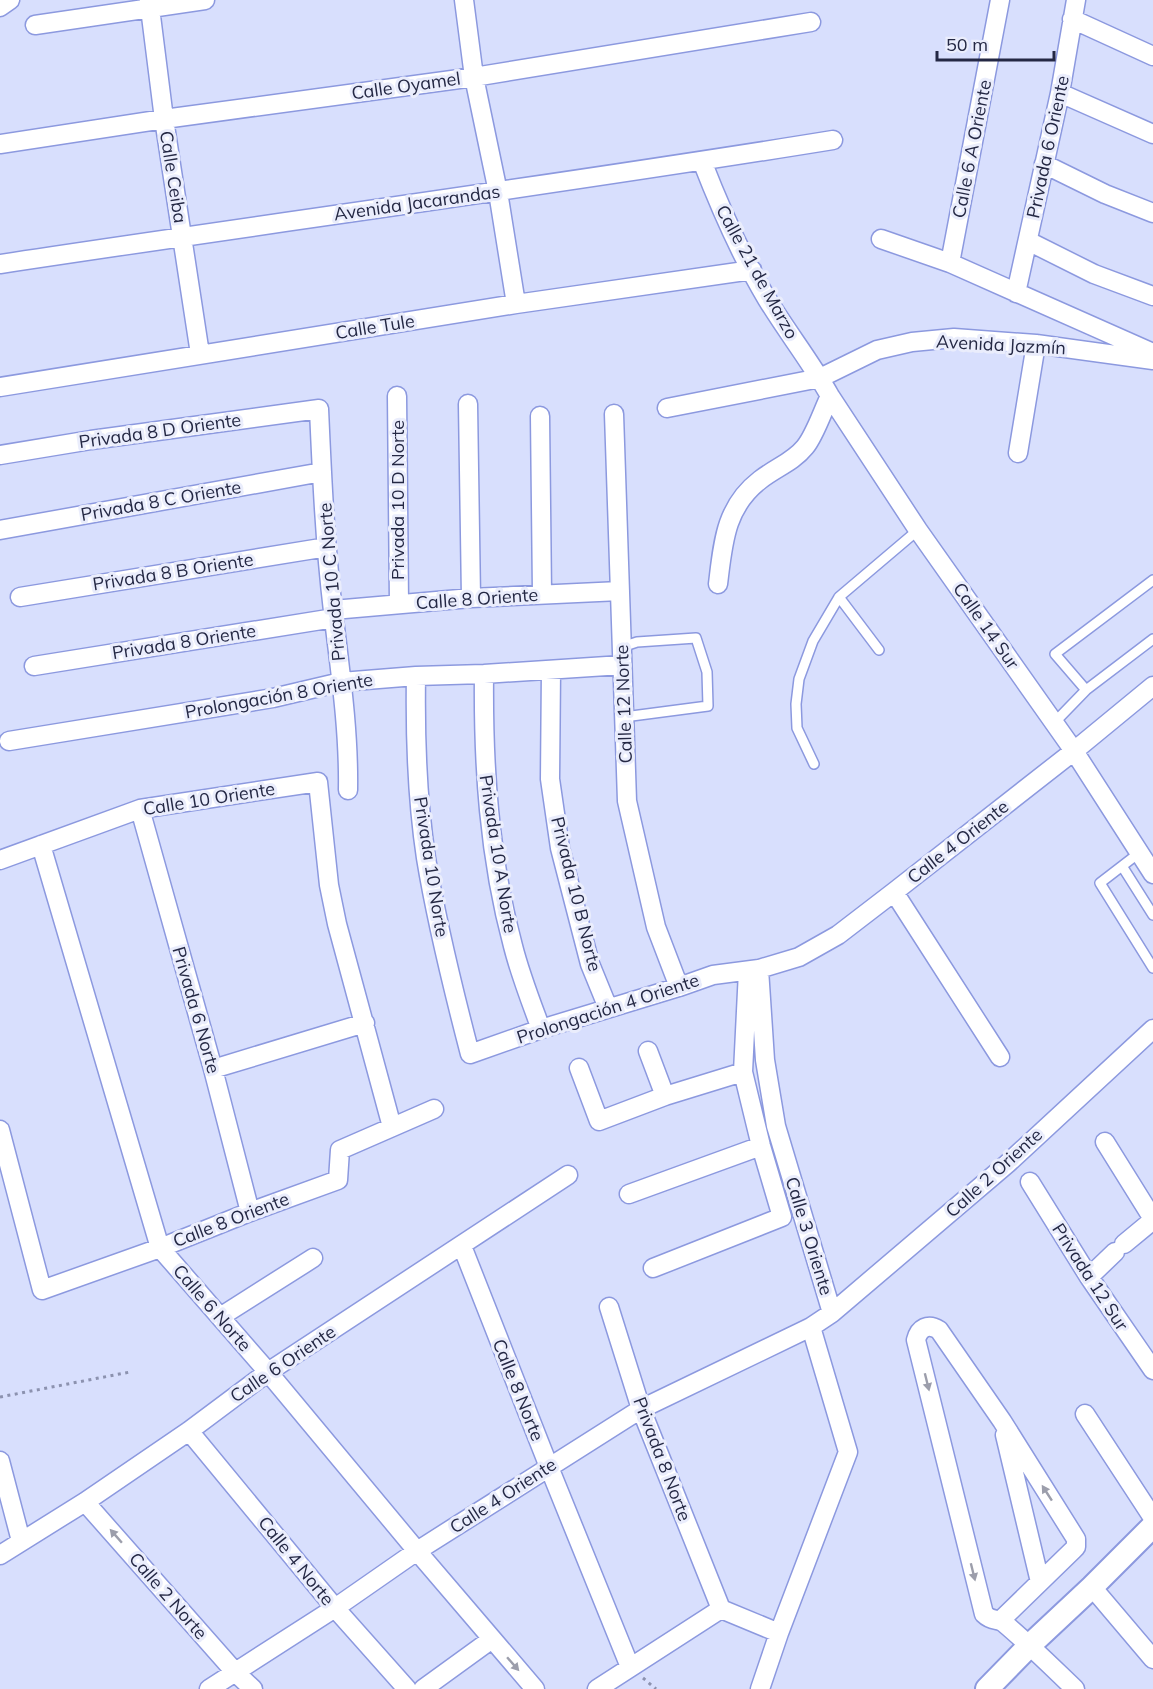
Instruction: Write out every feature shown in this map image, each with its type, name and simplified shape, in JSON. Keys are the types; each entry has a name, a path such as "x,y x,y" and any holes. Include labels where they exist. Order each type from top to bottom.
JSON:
{"street":[{"path":"0,7 10,0"},
{"path":"36,25 149,4 205,0"},
{"path":"464,0 474,77 498,192 516,304"},
{"name":"Calle 6 A Oriente","path":"950,263 1000,0"},
{"name":"Privada 6 Oriente","path":"1016,293 1060,93 1076,0"},
{"name":"Calle Ceiba","path":"149,4 200,354"},
{"path":"1072,19 1153,56"},
{"name":"Calle Oyamel","path":"0,144 164,119 474,77 811,22"},
{"path":"1060,93 1153,134"},
{"name":"Avenida Jacarandas","path":"0,264 498,192 833,140"},
{"name":"Calle 21 de Marzo","path":"702,161 721,211 752,270 792,339 820,378"},
{"path":"1044,164 1105,194 1153,213"},
{"path":"881,239 950,263 1153,353"},
{"path":"1028,241 1094,274 1153,296"},
{"name":"Calle Tule","path":"0,387 516,304 752,270"},
{"name":"Avenida Jazmín","path":"667,408 820,378 877,350 912,342 954,338 1036,344 1153,360"},
{"path":"1018,453 1036,344"},
{"name":"Calle 14 Sur","path":"820,378 918,530 1074,751 1153,874"},
{"name":"Privada 10 D Norte","path":"397,396 399,604"},
{"path":"718,584 723,541 736,505 760,480 794,458 807,445 830,396"},
{"path":"468,404 471,598"},
{"name":"Privada 8 D Oriente","path":"0,455 91,440 319,409"},
{"name":"Privada 10 C Norte","path":"319,409 327,547 349,773 348,790"},
{"name":"Calle 12 Norte","path":"614,414 627,801 656,927 679,987"},
{"path":"540,416 542,594"},
{"name":"Privada 8 C Oriente","path":"0,530 322,472"},
{"name":"Privada 8 B Oriente","path":"20,597 327,547"},
{"name":"Calle 8 Oriente","path":"334,614 399,604 471,598 620,591"},
{"name":"Privada 8 Oriente","path":"34,666 334,614"},
{"name":"Prolongación 8 Oriente","path":"9,741 273,698 341,682 551,670 622,656"},
{"name":"Privada 10 B Norte","path":"551,670 550,779 560,848 590,964 608,1008"},
{"name":"Privada 10 A Norte","path":"484,674 484,759 501,895 513,948 541,1029"},
{"name":"Privada 10 Norte","path":"416,676 417,773 426,856 446,964 470,1054"},
{"name":"Calle 4 Oriente","path":"753,970 800,957 838,934 1074,751 1153,686"},
{"name":"Calle 10 Oriente","path":"0,860 140,809 318,782 329,885 337,924 365,1023"},
{"name":"Privada 6 Norte","path":"140,809 213,1069 250,1212"},
{"name":"Calle 6 Norte","path":"41,845 160,1248 268,1372 535,1689"},
{"path":"894,892 1000,1057"},
{"path":"653,1268 782,1217 761,1146 743,1072 753,970"},
{"name":"Prolongación 4 Oriente","path":"470,1054 541,1029 714,975 753,970"},
{"name":"Calle 3 Oriente","path":"753,970 776,1126 832,1313 811,1327"},
{"path":"213,1069 365,1023 392,1127"},
{"name":"Calle 2 Oriente","path":"832,1313 1007,1164 1153,1029"},
{"path":"648,1051 665,1096"},
{"path":"579,1068 599,1121 665,1096 743,1072"},
{"name":"Calle 8 Oriente","path":"0,1130 42,1290 338,1180 340,1150 434,1109"},
{"path":"1089,1277 1153,1219 1105,1142"},
{"path":"629,1194 761,1146"},
{"name":"Calle 6 Oriente","path":"0,1555 85,1502 189,1431 268,1372 568,1175"},
{"name":"Privada 12 Sur","path":"1030,1182 1089,1277 1153,1370"},
{"name":"Calle 8 Norte","path":"462,1246 630,1667"},
{"path":"220,1317 313,1258"},
{"name":"Privada 8 Norte","path":"609,1307 641,1409 721,1609"},
{"path":"1001,1620 1073,1550 1076,1546 1076,1539 1002,1421 939,1330 927,1326 920,1331 916,1340 984,1614 992,1620 1001,1620 1075,1689"},
{"path":"760,1689 848,1452 811,1327"},
{"name":"Calle 4 Oriente","path":"208,1689 335,1608 417,1551 641,1409 811,1327"},
{"path":"1085,1414 1153,1518"},
{"path":"1002,1421 1040,1582"},
{"name":"Calle 4 Norte","path":"189,1431 335,1608 407,1689"},
{"path":"0,1461 4,1491 21,1541"},
{"name":"Calle 2 Norte","path":"85,1502 235,1672 253,1689"},
{"path":"989,1688 1029,1645 1153,1526"},
{"path":"1092,1587 1153,1659"},
{"path":"597,1689 721,1609 779,1633"},
{"path":"423,1689 492,1639"}],"lane":[{"path":"814,764 797,728 796,704 799,679 813,641 839,597 918,530"},
{"path":"1086,690 1055,654 1153,580"},
{"path":"839,597 879,650"},
{"path":"622,656 638,642 696,638 707,672 708,706 624,717"},
{"path":"1054,723 1086,690 1153,639"},
{"path":"1140,853 1100,883 1153,968"},
{"path":"1122,866 1153,915"}],"path":[{"path":"0,1397 130,1372"}]}
